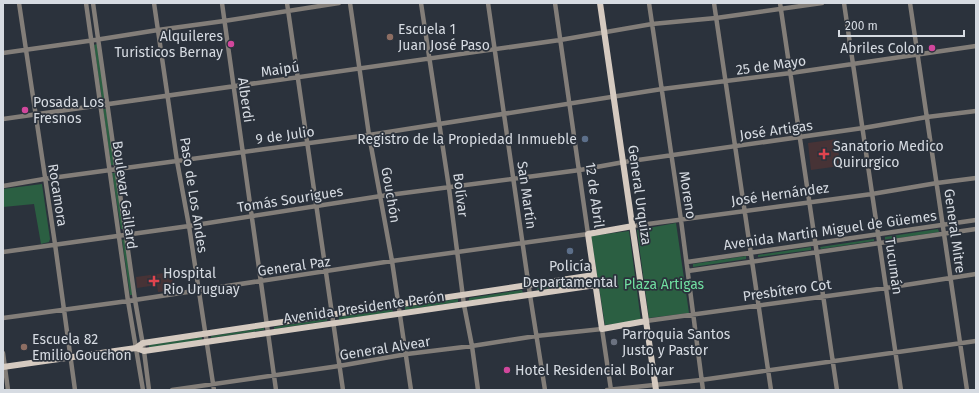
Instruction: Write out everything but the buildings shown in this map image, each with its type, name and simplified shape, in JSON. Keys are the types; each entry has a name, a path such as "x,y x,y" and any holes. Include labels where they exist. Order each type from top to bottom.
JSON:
{"main road":[{"name":"General Urquiza","path":"600,3 624,162 655,387"},
{"name":"José Hernández","path":"588,234 633,226"},
{"name":"12 de Abril","path":"588,234 602,328"},
{"name":"Avenida Presidente Perón","path":"4,366 136,348 143,344 594,275"},
{"name":"Avenida Presidente Perón","path":"136,348 144,351 207,343 596,285"},
{"name":"Presbítero Cot","path":"602,328 646,321"}],"street":[{"name":"Rocamora","path":"19,3 75,390"},
{"name":"Boulevar Gaillard","path":"86,3 128,301 143,390"},
{"name":"Boulevar Gaillard","path":"93,3 149,390"},
{"name":"Paso de Los Andes","path":"154,3 177,161 189,226 214,390"},
{"name":"Alberdi","path":"222,3 276,390"},
{"path":"288,3 343,390"},
{"path":"3,53 289,12 339,3"},
{"name":"Gouchón","path":"350,3 369,135 392,261 397,305 407,354 411,390"},
{"name":"Bolívar","path":"421,3 449,188 464,304 478,390"},
{"name":"San Martín","path":"488,3 545,390"},
{"name":"12 de Abril","path":"555,3 588,234"},
{"name":"Moreno","path":"649,3 687,262 703,390"},
{"path":"714,3 771,390"},
{"path":"780,3 837,390"},
{"name":"Maipú","path":"3,119 560,40 652,24 716,18 822,3"},
{"name":"Tucumán","path":"844,3 901,390"},
{"name":"General Mitre","path":"910,3 967,390"},
{"name":"25 de Mayo","path":"570,103 662,89 791,74 976,46"},
{"name":"9 de Julio","path":"3,186 44,179 369,135 570,103"},
{"name":"José Artigas","path":"580,170 624,162 800,138 927,117 976,111"},
{"name":"Tomás Sourigues","path":"3,252 189,226 381,196 580,170"},
{"name":"José Hernández","path":"633,226 872,194 976,178"},
{"name":"Avenida Martin Miguel de Güemes","path":"687,262 976,220"},
{"name":"Avenida Martin Miguel de Güemes","path":"688,271 976,229"},
{"name":"General Paz","path":"3,318 588,234"},
{"name":"Presbítero Cot","path":"646,321 824,297 976,274"},
{"name":"12 de Abril","path":"602,328 610,390"},
{"name":"General Alvear","path":"172,390 340,366 407,354 602,328"},
{"path":"607,390 655,387 976,341"},
{"path":"3,353 8,390"}],"shaded area":[{"name":"Sanatorio Medico Quirurgico","path":"837,139 840,166 811,170 808,143"},
{"name":"Hospital Rio Uruguay","path":"171,272 174,290 158,292 157,285 137,288 136,277"}],"green space":[{"path":"97,44 106,100 102,100 94,45"},
{"path":"103,109 106,109 115,165 111,165"},
{"path":"112,173 116,173 124,229 121,229"},
{"path":"42,184 50,239 49,242 41,244 34,204 3,207 3,189"},
{"name":"Plaza Artigas","path":"676,223 689,313 649,318 637,230"},
{"path":"938,229 939,232 885,240 885,237"},
{"path":"629,231 641,321 605,325 591,236"},
{"path":"125,239 133,295 130,295 122,240"},
{"path":"874,239 874,241 821,249 820,247"},
{"path":"811,247 811,250 758,257 758,255"},
{"path":"746,256 746,259 693,267 693,264"},
{"path":"590,280 590,282 537,290 537,287"},
{"path":"522,290 523,293 469,301 469,298"},
{"path":"458,299 458,302 405,310 405,307"},
{"path":"392,309 393,312 339,320 339,317"},
{"path":"327,319 327,321 274,329 274,327"},
{"path":"264,328 264,330 211,338 211,336"},
{"path":"202,337 202,340 149,348 149,345"}],"place":[{"name":"Escuela 1 Juan José Paso","path":"390,37"},
{"name":"Alquileres Turisticos Bernay","path":"231,44"},
{"name":"Abriles Colon","path":"932,48"},
{"name":"Posada Los Fresnos","path":"25,110"},
{"name":"Registro de la Propiedad Inmueble","path":"585,139"},
{"name":"Sanatorio Medico Quirurgico","path":"824,154"},
{"name":"Policía Departamental","path":"570,251"},
{"name":"Hospital Rio Uruguay","path":"154,281"},
{"name":"Parroquia Santos Justo y Pastor","path":"614,342"},
{"name":"Escuela 82 Emilio Gouchon","path":"24,347"},
{"name":"Hotel Residencial Bolivar","path":"507,370"}]}
